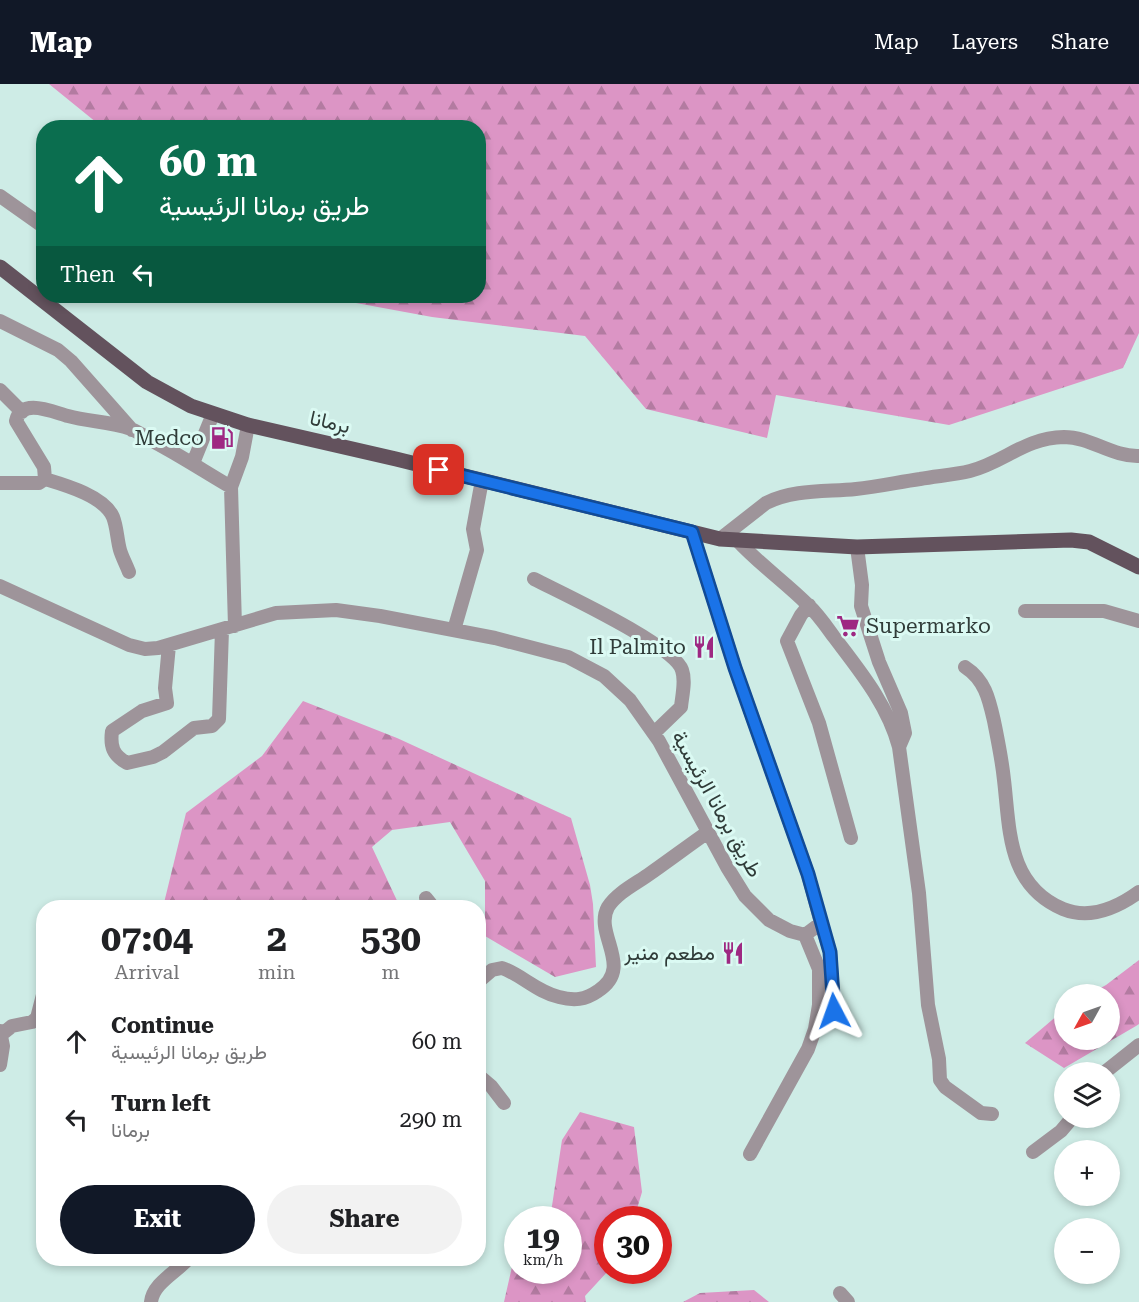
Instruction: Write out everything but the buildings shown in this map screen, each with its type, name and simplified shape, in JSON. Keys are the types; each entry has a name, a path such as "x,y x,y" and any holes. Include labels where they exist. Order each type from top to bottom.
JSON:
{"main road":[{"name":"برمانا","path":"0,267 36,295"},
{"name":"برمانا","path":"46,303 147,382 191,406 213,414 248,425 692,532"},
{"path":"692,532 720,539 857,547 1071,540 1089,542 1139,567"}],"street":[{"path":"0,196 36,221"},
{"path":"0,321 58,350 71,361 132,430"},
{"path":"0,390 22,411"},
{"path":"45,478 44,467 16,421 22,411 36,407 75,418 99,420 132,430 193,463 231,488"},
{"path":"193,463 213,414"},
{"path":"169,645 165,688 167,703 142,711 112,731 111,742 117,757 127,763 164,752 194,728 212,726 219,719 229,628 231,488 242,458 248,425"},
{"path":"720,539 766,502 774,499 799,493 867,488 970,471 1044,439 1067,437 1091,442 1121,454 1139,456"},
{"path":"0,483 39,483 45,478"},
{"path":"45,478 76,490 107,507 113,517 121,554 129,572"},
{"path":"454,630 477,550 473,529 482,480"},
{"path":"692,532 735,668 808,874 830,952 834,1011"},
{"path":"737,540 761,565 809,605 856,666 887,714 899,747 919,893 928,1005 939,1059 940,1080 945,1087 981,1113 992,1114"},
{"path":"857,547 862,585 861,606 879,662 901,713 905,733 899,747"},
{"path":"534,579 616,621 673,657 682,670 681,707 654,733"},
{"name":"طريق برمانا الرئيسية","path":"0,586 129,645 145,649 169,645 276,613 336,610 454,630 568,657 604,676 630,699 654,733 745,897 769,920 790,931 805,935"},
{"path":"809,605 787,641 788,650 819,723 851,838"},
{"path":"1025,611 1104,611 1139,621"},
{"path":"965,667 974,673 984,687 990,702 1004,777 1010,840 1024,878 1056,906 1069,912 1083,914 1101,912 1121,904 1139,892"},
{"path":"486,975 492,970 502,968 557,997 575,1000 589,997 606,986 613,971 614,959 605,929 604,916 609,905 623,892 708,832"},
{"path":"750,1155 808,1048 815,1029 819,1005 819,969 805,935 821,923"},
{"path":"0,1065 3,1057 1,1033 12,1026 32,1022 36,1019"},
{"path":"1118,1062 1139,1045"},
{"path":"486,1082 504,1103"},
{"path":"1033,1152 1064,1128"},
{"path":"151,1302 152,1295 181,1266"}],"green space":[{"path":"49,84 1139,84 1139,333 1123,368 949,425 776,395 767,438 646,409 585,336 432,317 356,303 486,303 486,120 93,120"},
{"path":"303,701 397,738 571,818 590,885 596,967 555,977 486,937 485,881 450,822 392,830 372,847 397,900 165,900 186,813 262,756"},
{"path":"1139,960 1139,1024 1120,1035 1120,984 1107,984"},
{"path":"1054,1018 1054,1050 1095,1050 1074,1062 1055,1062 1025,1043"},
{"path":"580,1112 634,1127 642,1192 638,1206 594,1206 594,1284 596,1284 585,1296 586,1302 504,1302 508,1284 582,1284 582,1206 552,1206 562,1140"},
{"path":"754,1290 769,1302 683,1302 700,1293"}],"place":[{"name":"Medco","path":"222,438"},
{"name":"Supermarko","path":"848,626"},
{"name":"Il Palmito","path":"704,647"},
{"name":"مطعم منير","path":"733,953"}],"route":[{"path":"439,470 692,532 735,668 808,874 830,952 834,1011"}]}
